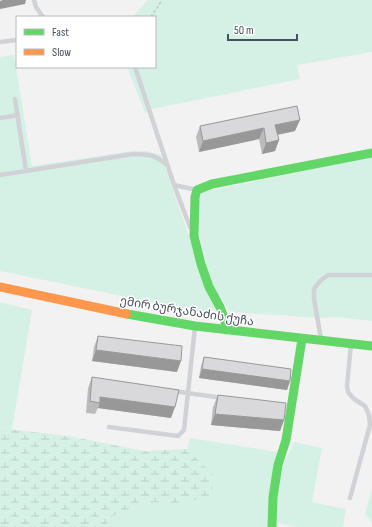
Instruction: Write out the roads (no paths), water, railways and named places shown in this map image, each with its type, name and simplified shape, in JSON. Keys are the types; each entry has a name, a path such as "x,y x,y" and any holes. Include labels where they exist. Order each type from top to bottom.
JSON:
{"street":[{"path":"226,330 220,307 209,287 201,264 194,236 194,204 197,190 203,186 212,184 372,153"},
{"name":"ემირ ბურჯანაძის ქუჩა","path":"0,287 137,316 195,326 372,346"},
{"path":"272,527 273,497 278,465 286,440 288,406 302,339"}],"lane":[{"path":"34,0 36,8 42,16"},
{"path":"0,42 16,40"},
{"path":"135,68 167,165 194,236"},
{"path":"16,99 26,170"},
{"path":"0,118 18,115"},
{"path":"0,175 134,154 152,156 160,159 167,165"},
{"path":"174,185 197,190"},
{"path":"322,341 314,299 314,288 328,275 372,275"},
{"path":"109,427 178,436 184,430 195,326"},
{"path":"350,498 370,425 369,415 365,406 348,392 347,386 351,344"},
{"path":"164,390 225,398"}]}
